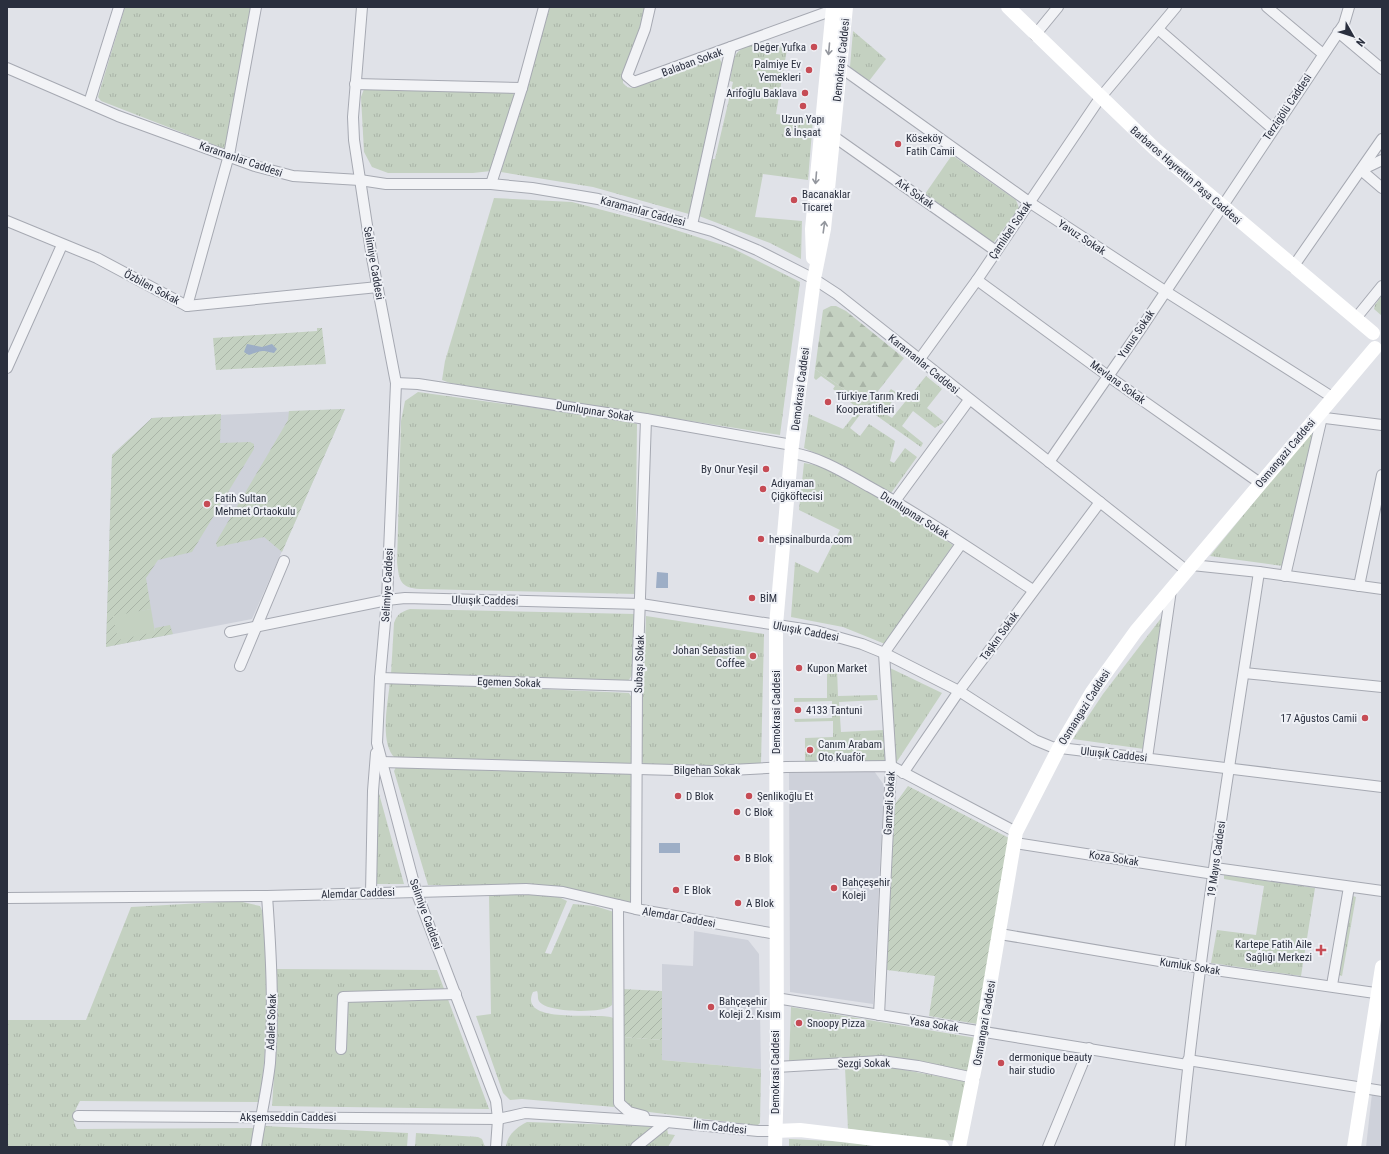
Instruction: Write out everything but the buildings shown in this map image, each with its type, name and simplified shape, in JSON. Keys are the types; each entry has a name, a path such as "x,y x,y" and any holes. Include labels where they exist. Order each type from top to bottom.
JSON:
{"street":[{"path":"89,103 118,7"},
{"path":"187,306 229,155 256,7"},
{"name":"Selimiye Caddesi","path":"362,7 353,117 354,140 378,287 396,382 387,600 380,678 377,743 416,891 496,1101 498,1119 496,1147"},
{"path":"491,184 522,88 544,7"},
{"name":"Balaban Sokak","path":"650,7 645,29 628,72 627,76 630,80 639,81 834,9"},
{"name":"Barbaros Hayrettin Paşa Caddesi","path":"1008,7 1100,98 1155,149 1356,318 1378,331"},
{"path":"1035,35 1058,7"},
{"name":"Çamlıbel Sokak","path":"919,360 977,280 1100,98 1176,7"},
{"path":"1267,7 1323,54"},
{"name":"Terzigölü Caddesi","path":"1222,205 1344,24 1349,7"},
{"name":"Demokrasi Caddesi","path":"775,1147 776,625 792,449 814,279 824,229 840,67 834,9"},
{"name":"Demokrasi Caddesi","path":"814,279 812,229 834,9"},
{"path":"1158,29 1273,128"},
{"path":"1338,32 1382,68"},
{"path":"692,225 731,47"},
{"name":"Yavuz Sokak","path":"840,67 1029,202 1165,291 1332,397"},
{"name":"Karamanlar Caddesi","path":"7,68 118,116 229,155 254,166 293,176 360,180 386,184 491,184 532,188 598,198 692,225 756,250 814,279 855,308 969,400 1100,502 1189,568"},
{"path":"355,84 522,88"},
{"name":"Ark Sokak","path":"833,136 996,251"},
{"path":"1294,267 1382,139"},
{"path":"1361,170 1382,160"},
{"path":"1361,170 1382,188"},
{"name":"Yunus Sokak","path":"1049,462 1222,205"},
{"name":"Özbilen Sokak","path":"7,222 97,258 187,306 378,287"},
{"path":"7,368 62,245"},
{"name":"Mevlana Sokak","path":"977,280 1108,376 1260,483"},
{"path":"1356,318 1382,286"},
{"path":"1378,331 1371,340 1378,349"},
{"name":"Osmangazi Caddesi","path":"959,1147 974,1078 1000,934 1015,837 1058,748 1092,692 1119,653 1260,483 1319,417 1332,397 1378,349"},
{"name":"Dumlupınar Sokak","path":"396,382 646,418 792,449 802,455 834,466 895,501 1033,590"},
{"path":"895,501 969,400"},
{"path":"1285,576 1319,417 1382,425"},
{"name":"Subaşı Sokak","path":"636,909 637,686 641,604 646,418"},
{"path":"1358,586 1382,475"},
{"name":"Taşkın Sokak","path":"903,773 959,691 1100,502"},
{"path":"884,653 961,544"},
{"path":"240,666 284,561"},
{"path":"1189,568 1260,572 1382,589"},
{"name":"19 Mayıs Caddesi","path":"1180,1147 1188,1062 1228,769 1260,572"},
{"path":"1147,758 1171,590"},
{"name":"Uluışık Caddesi","path":"230,632 387,600 405,598 641,604 816,631 838,636 884,653 959,691 1036,740 1058,748 1382,787"},
{"name":"Gamzeli Sokak","path":"879,1015 891,766 884,653"},
{"path":"1244,673 1382,687"},
{"name":"Egemen Sokak","path":"380,678 637,686"},
{"path":"371,893 373,791 377,743"},
{"name":"Bilgehan Sokak","path":"381,762 712,771 776,768 891,766"},
{"path":"891,766 1015,837"},
{"name":"Koza Sokak","path":"1015,837 1215,871 1382,891"},
{"path":"1332,986 1349,887"},
{"name":"Alemdar Caddesi","path":"7,898 267,896 416,891 541,890 563,892 636,909 776,934"},
{"name":"Adalet Sokak","path":"256,1147 270,1064 272,1020 272,978 267,896"},
{"path":"618,905 619,1103 629,1112 667,1122"},
{"name":"Kumluk Sokak","path":"1000,934 1201,968 1380,994"},
{"path":"1354,1147 1380,994 1382,967"},
{"path":"341,1049 343,997 456,994"},
{"name":"Yasa Sokak","path":"776,998 982,1032 1382,1091"},
{"path":"1048,1147 1089,1048"},
{"name":"Sezgi Sokak","path":"776,1067 881,1061 918,1066 974,1078"},
{"path":"1362,1147 1363,1088"},
{"name":"İlim Caddesi","path":"498,1119 524,1113 667,1122 758,1131 800,1130 891,1144 942,1147"},
{"name":"Akşemseddin Caddesi","path":"78,1116 498,1119"},
{"path":"636,1147 667,1122"}],"shaded area":[{"name":"Fatih Sultan Mehmet Ortaokulu","path":"345,409 252,619 106,647 112,455 152,418"},
{"name":"Bahçeşehir Koleji","path":"874,771 884,785 873,1004 790,992 789,773"},
{"path":"694,931 748,940 759,954 761,1069 662,1060 662,964 693,966"},
{"path":"1372,1093 1382,1095 1382,1147 1366,1147"}],"green space":[{"path":"125,7 252,7 227,150 101,101 98,97"},
{"path":"550,7 645,7 638,41 623,77 623,83 627,87 631,88 715,58 719,58 722,63 722,71 689,214 593,187 501,172"},
{"path":"853,31 886,59 869,81 850,67"},
{"path":"757,43 788,43 776,114 813,119 808,180 763,174 755,217 802,221 801,259 770,243 699,216 712,159 715,159 733,82 730,81 734,60 738,52 743,48"},
{"path":"364,89 512,92 515,96 491,171 473,173 388,173 372,167 364,152 361,97"},
{"path":"952,155 1016,200 1019,208 994,242 991,242 925,194"},
{"path":"494,198 572,202 663,226 732,248 800,282 780,435 450,383 442,380 445,361"},
{"path":"1382,295 1382,316 1374,309"},
{"path":"831,306 836,306 846,311 904,358 867,405 815,369 823,310"},
{"path":"317,328 322,328 326,364 216,370 213,338 317,331"},
{"path":"815,369 867,405 877,393 884,398 891,389 897,393 884,413 892,418 926,376 942,389 927,408 944,422 935,428 913,411 902,426 923,443 921,447 870,411 866,415 862,412 850,428 860,436 869,424 895,441 890,461 894,463 905,448 917,457 891,493 837,463 804,448 809,414 843,429 859,409 833,389 835,386 821,376 816,380 814,378"},
{"path":"418,392 622,420 637,424 635,594 420,589 404,585 400,578 397,562 401,421 405,401"},
{"path":"345,409 282,552 264,537 217,547 216,543 219,537 288,420 289,411"},
{"path":"221,414 220,443 250,442 254,444 254,449 192,552 158,560 146,578 151,609 113,617 155,632 155,628 170,625 173,634 106,647 112,455 152,418"},
{"path":"1315,427 1283,566 1210,556"},
{"path":"804,463 825,468 857,485 953,545 885,644 843,627 791,617 795,562 818,573 840,530 799,510"},
{"path":"151,609 155,632 118,640 113,616"},
{"path":"410,609 635,614 633,674 628,681 391,674 394,623 396,617 404,611"},
{"path":"646,616 764,634 761,763 743,766 644,764 641,761"},
{"path":"1162,617 1144,749 1073,739 1103,694"},
{"path":"890,668 942,693 896,763"},
{"path":"827,669 837,669 838,696 877,695 878,700 839,702 841,732 884,730 886,761 805,763 805,738 833,737 833,721 795,722 794,719 832,718 832,701 794,702 794,698 827,698"},
{"path":"390,682 629,693 632,698 633,764 395,758 387,743 386,733 386,711"},
{"path":"397,765 632,774 634,786 631,903 539,885 428,885 394,771"},
{"path":"908,786 1009,838 977,1024 929,1016 935,976 887,970 888,913 895,804"},
{"path":"378,790 404,884 375,884"},
{"path":"1224,875 1315,888 1301,976 1211,963 1217,930 1256,935 1264,886 1224,879"},
{"path":"517,894 557,896 567,901 545,953 551,954 573,904 595,906 614,912 612,1005 607,1008 589,1011 556,1009 542,1004 538,999 537,991 533,992 531,1003 537,1009 549,1013 563,1015 606,1016 613,1018 614,1107 522,1099 510,1100 503,1093 476,1016 491,1014 489,895"},
{"path":"1353,896 1356,897 1342,976 1339,975"},
{"path":"238,901 260,906 265,924 267,982 266,1042 259,1102 80,1101 75,1112 74,1122 77,1129 256,1128 253,1147 7,1147 7,1020 86,1020 131,907"},
{"path":"276,969 437,970 489,1109 272,1106 278,1016"},
{"path":"622,989 662,991 662,1040 622,1037"},
{"path":"791,1007 976,1038 970,1072 886,1056 789,1063"},
{"path":"622,1037 662,1040 662,1060 761,1069 760,1123 758,1125 753,1125 633,1110 623,1102"},
{"path":"884,1066 968,1082 954,1141 848,1129 845,1068"},
{"path":"527,1122 653,1126 629,1147 506,1147 510,1135"},
{"path":"264,1126 408,1133 407,1147 260,1147"},
{"path":"667,1128 668,1134 675,1135 668,1147 643,1147"},
{"path":"416,1133 478,1137 482,1139 485,1147 415,1147"},
{"path":"789,1139 850,1142 877,1147 789,1147"}],"water":[{"path":"247,344 262,347 272,344 277,349 274,353 262,351 249,355 244,352"},
{"path":"657,572 668,573 668,588 656,588"},
{"path":"659,843 680,843 680,853 659,853"}],"place":[{"name":"Değer Yufka","path":"814,47"},
{"name":"Palmiye Ev Yemekleri","path":"809,70"},
{"name":"Arifoğlu Baklava","path":"805,93"},
{"name":"Uzun Yapı & İnşaat","path":"803,106"},
{"name":"Köseköy Fatih Camii","path":"898,144"},
{"name":"Bacanaklar Ticaret","path":"794,200"},
{"name":"Türkiye Tarım Kredi Kooperatifleri","path":"828,402"},
{"name":"By Onur Yeşil","path":"766,469"},
{"name":"Adıyaman Çiğköftecisi","path":"763,489"},
{"name":"Fatih Sultan Mehmet Ortaokulu","path":"207,504"},
{"name":"hepsinalburda.com","path":"761,539"},
{"name":"BİM","path":"752,598"},
{"name":"Johan Sebastian Coffee","path":"753,656"},
{"name":"Kupon Market","path":"799,668"},
{"name":"4133 Tantuni","path":"798,710"},
{"name":"17 Ağustos Camii","path":"1365,718"},
{"name":"Canım Arabam Oto Kuaför","path":"810,750"},
{"name":"D Blok","path":"678,796"},
{"name":"Şenlikoğlu Et","path":"749,796"},
{"name":"C Blok","path":"737,812"},
{"name":"B Blok","path":"737,858"},
{"name":"Bahçeşehir Koleji","path":"834,888"},
{"name":"E Blok","path":"676,890"},
{"name":"A Blok","path":"738,903"},
{"name":"Kartepe Fatih Aile Sağlığı Merkezi","path":"1321,950"},
{"name":"Bahçeşehir Koleji 2. Kısım","path":"711,1007"},
{"name":"Snoopy Pizza","path":"799,1023"},
{"name":"dermonique beauty hair studio","path":"1001,1063"}]}
